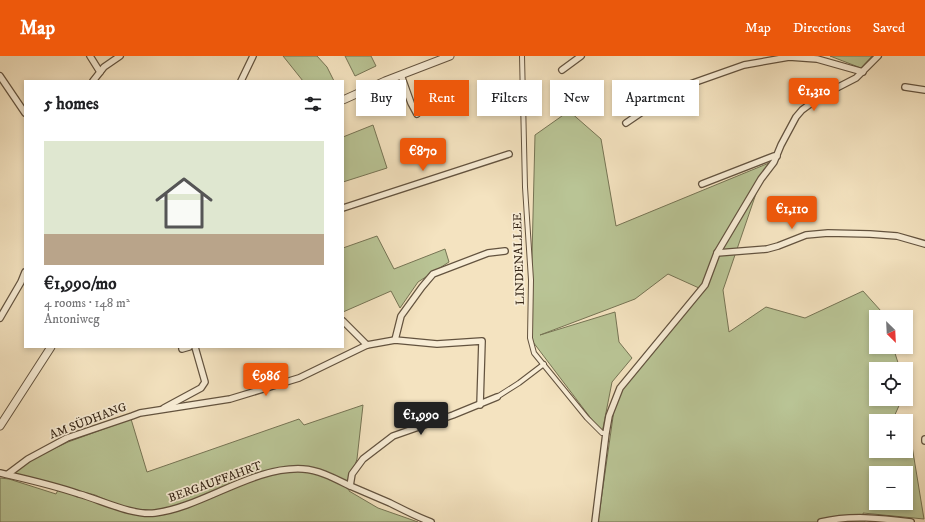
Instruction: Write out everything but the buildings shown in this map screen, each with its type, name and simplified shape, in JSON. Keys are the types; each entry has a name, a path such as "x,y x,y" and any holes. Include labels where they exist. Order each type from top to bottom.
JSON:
{"street":[{"path":"90,56 100,72"},
{"path":"94,80 104,67 120,56"},
{"path":"241,80 253,56"},
{"path":"344,100 450,56"},
{"name":"LINDENALLEE","path":"522,56 525,186 531,280 530,338 534,353 587,418 602,432 606,433"},
{"path":"562,70 581,56"},
{"path":"595,522 609,416 620,388 705,285 717,254 761,179 774,162 788,132 802,110 825,94 850,83 878,56"},
{"path":"626,123 676,89 744,65 789,57 816,59 863,72"},
{"path":"401,75 414,108"},
{"path":"0,76 24,112"},
{"path":"905,87 925,90"},
{"path":"344,208 509,154"},
{"path":"702,184 777,156"},
{"path":"717,254 767,249 806,235 828,233 897,236 925,244"},
{"path":"396,340 401,316 433,274 488,253 505,251"},
{"path":"0,318 24,274"},
{"path":"344,322 367,345"},
{"name":"AM SÜDHANG","path":"8,474 28,459 67,438 140,413 230,399 292,380 367,345 396,340 437,344 482,341 480,405"},
{"path":"0,426 50,348"},
{"name":"AM SÜDHANG","path":"160,410 201,388 204,382 195,348"},
{"path":"350,486 352,474 363,459 393,436 480,405 519,383 544,364"},
{"name":"BERGAUFFAHRT","path":"0,473 66,490 136,513 153,514 179,508 242,482 268,474 291,469 304,469 318,472 391,504 418,518 431,522"},
{"path":"821,522 835,519 869,518 911,522"}],"green space":[{"path":"283,56 317,56 327,67 334,80 302,80"},
{"path":"345,56 371,56 376,66 355,76"},
{"path":"830,56 872,56 861,68"},
{"path":"562,116 575,116 601,139 616,226 769,163 761,179 723,290 729,332 766,307 805,318 863,291 880,310 869,310 869,354 895,354 898,362 869,362 869,406 899,406 895,414 869,414 869,458 913,458 913,452 924,519 863,513 865,522 598,522 617,389 699,288 668,274 635,299 540,335 615,312 619,342 632,358 612,382 602,433 530,338 535,135"},
{"path":"373,125 387,168 344,182 344,137"},
{"path":"377,236 394,269 445,249 449,262 418,282 400,308 391,291 344,312 344,248"},
{"path":"363,405 357,459 352,474 349,491 378,508 418,522 0,522 0,478 9,479 56,494 59,488 136,513 95,495 14,473 28,461 68,442 131,419 147,472 299,419 304,425"}]}
